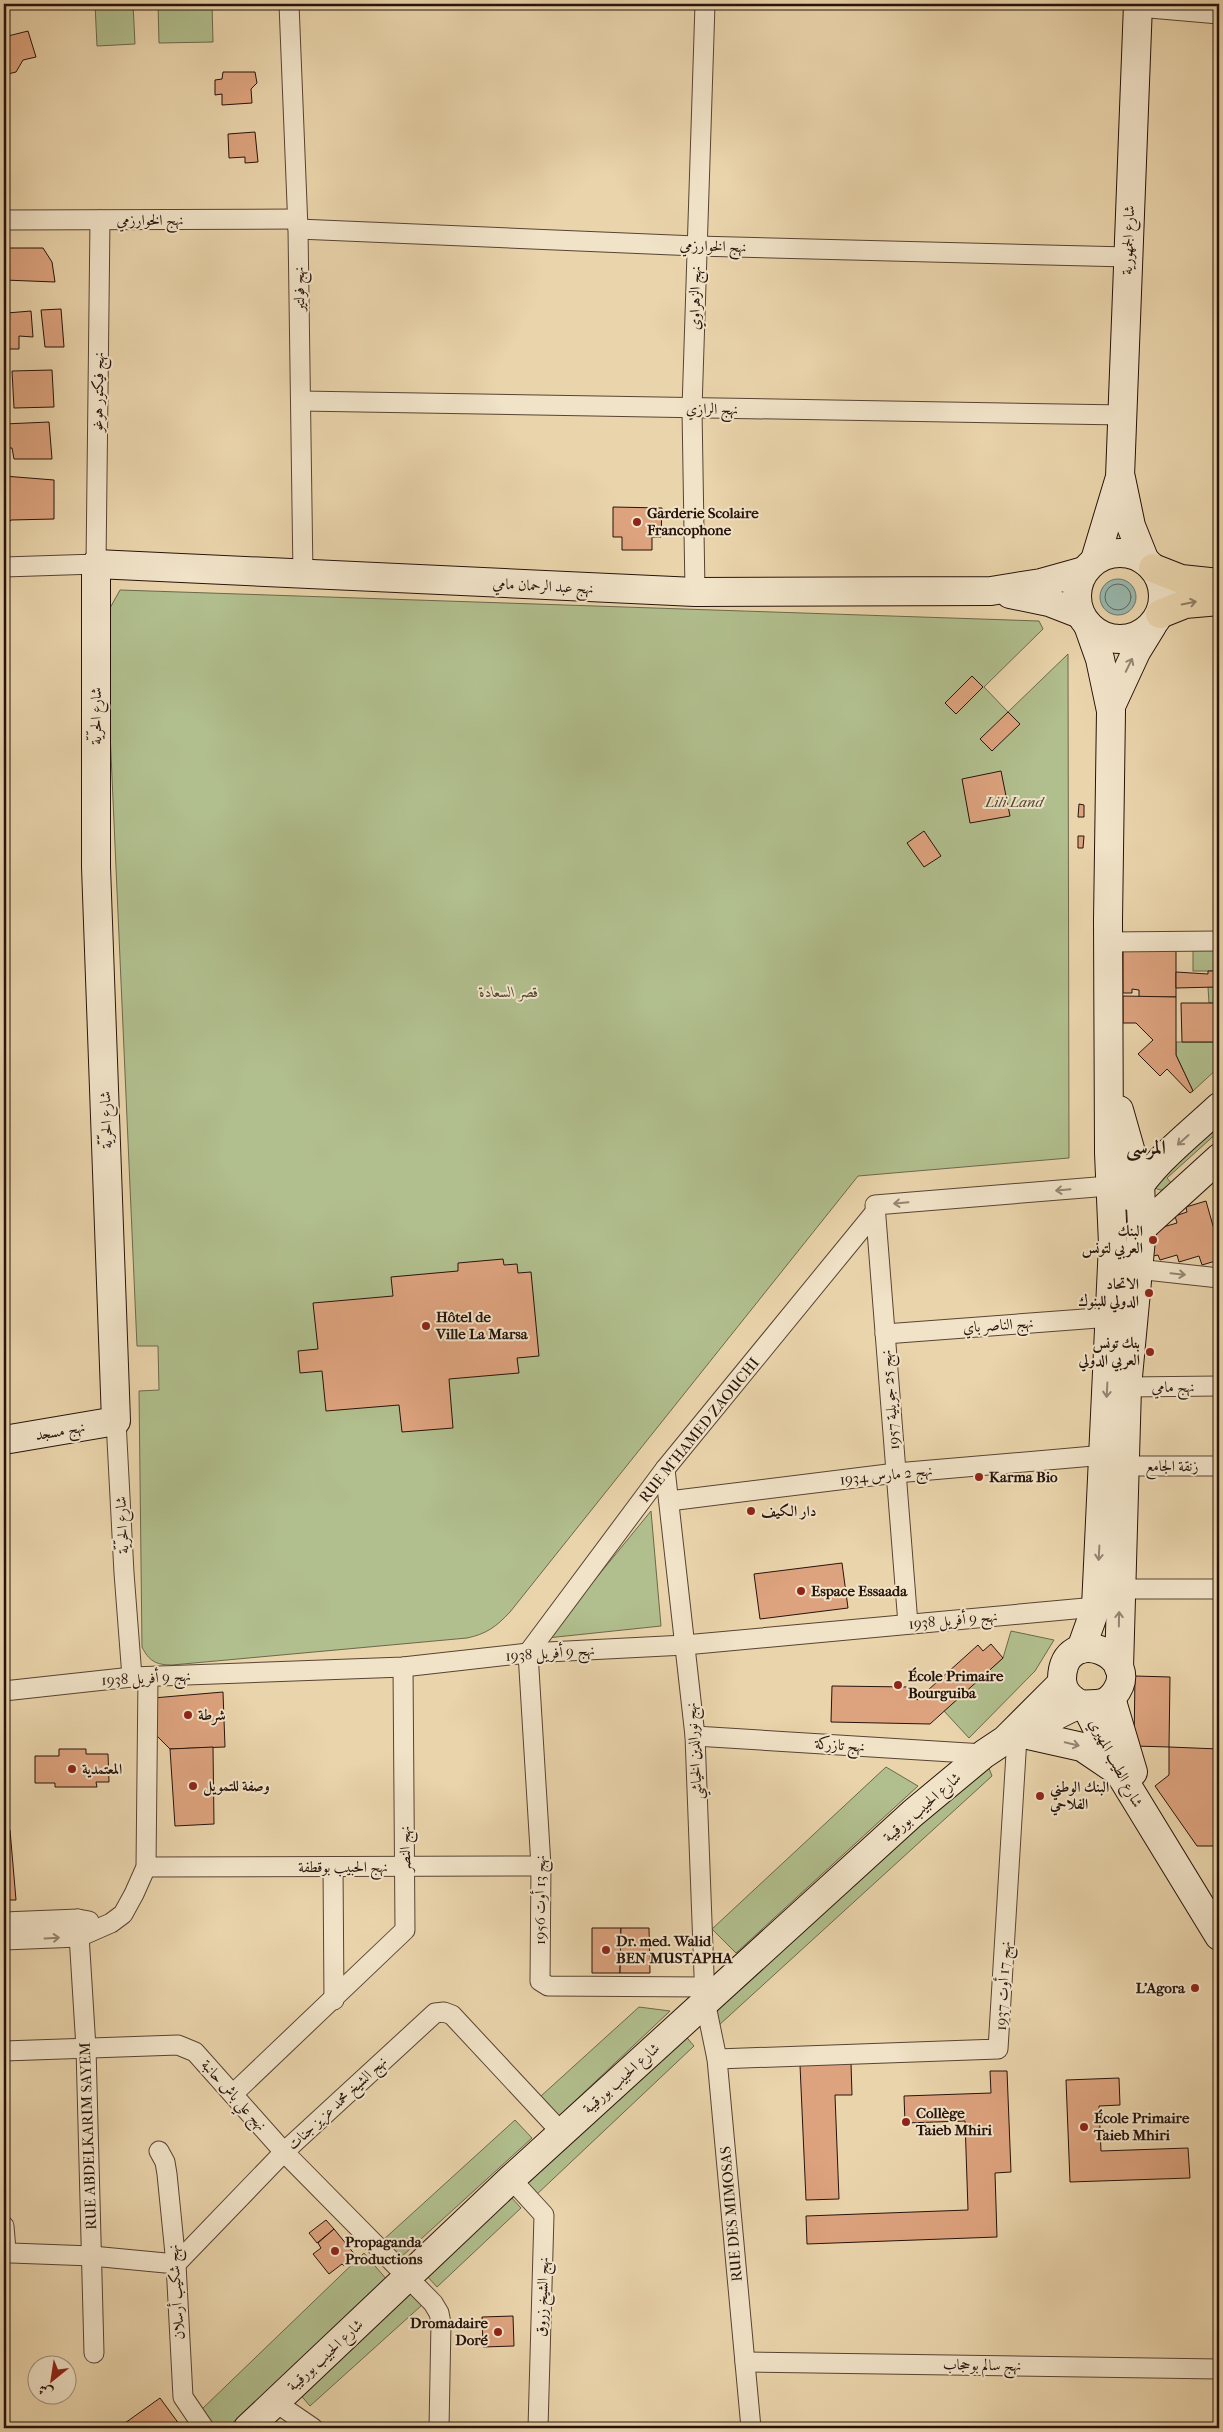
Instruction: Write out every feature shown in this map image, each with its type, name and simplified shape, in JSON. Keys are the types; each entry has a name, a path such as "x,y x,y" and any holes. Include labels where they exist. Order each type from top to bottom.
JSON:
{"highway":[{"path":"1149,564 1182,579 1219,584"},
{"path":"1156,620 1185,604 1219,601"}],"main road":[{"name":"شارع الجمهورية","path":"1090,566 1120,477 1124,415 1138,6"},
{"name":"شارع الجمهورية","path":"1120,477 1131,526 1149,564"},
{"path":"991,591 1036,584 1090,566 1118,553 1130,554 1149,564 1163,590 1156,620 1136,652 1111,706"},
{"name":"نهج عبد الرحمان مامي","path":"96,564 695,592 991,591"},
{"name":"شارع الحرّيّة","path":"96,564 96,867 116,1421"},
{"path":"1009,1739 1084,1705 1100,1705 1111,1698 1117,1689 1120,1679 1120,1589 1111,1317 1113,1244 1108,942 1111,706 1100,659 1084,620 1077,592 1090,566"},
{"path":"991,591 1050,602 1084,620 1101,636 1118,640 1132,638 1156,620"},
{"path":"1081,1649 1096,1607 1115,1460 1127,1387 1142,1228 1140,1184 1110,1079"},
{"path":"1113,1244 1126,1207 1140,1184 1167,1154 1219,1107"},
{"path":"1110,1153 1121,1171 1167,1204"},
{"path":"1142,1228 1219,1158"},
{"name":"نهج مسجد","path":"4,1440 116,1421"},
{"path":"1084,1705 1069,1697 1062,1683 1062,1669 1069,1657 1081,1649 1090,1647 1108,1653 1119,1668"},
{"path":"1009,1739 1062,1683"},
{"name":"شارع الطيب المهيري","path":"1111,1698 1147,1819"},
{"name":"شارع الطيب المهيري","path":"1084,1705 1120,1774 1219,1936"},
{"path":"1009,1739 1082,1747 1120,1774"},
{"name":"شارع الحبيب بورقيبة","path":"248,2428 510,2179 562,2133 705,1994 914,1813 1009,1739"}],"street":[{"name":"نهج فولتير","path":"289,4 298,224 303,575"},
{"name":"نهج الزهراوي","path":"695,592 692,409 696,246 706,4"},
{"path":"1138,6 1219,14"},
{"name":"نهج الخوارزمي","path":"4,220 298,224 696,246 1128,257"},
{"name":"نهج فيكتور هوغو","path":"96,564 100,220"},
{"name":"نهج الرازي","path":"301,401 1124,415"},
{"path":"4,567 96,564"},
{"path":"1108,942 1219,941"},
{"path":"876,1208 1140,1184"},
{"name":"نهج 25 جويلية 1957","path":"876,1208 908,1624"},
{"name":"RUE M'HAMED ZAOUCHI","path":"528,1653 665,1469 876,1208"},
{"path":"1137,1270 1219,1278"},
{"name":"نهج الناصر باي","path":"885,1334 1111,1317"},
{"name":"نهج مامي","path":"1127,1387 1219,1386"},
{"name":"شارع الحرّيّة","path":"116,1421 124,1573 140,1677 146,1867"},
{"name":"زنقة الجامع","path":"1115,1460 1219,1466"},
{"name":"نهج 2 مارس 1934","path":"669,1501 896,1474 1115,1460"},
{"name":"نهج نورالدين الخياشي","path":"665,1469 695,1736 705,1994"},
{"path":"1120,1589 1219,1589"},
{"name":"نهج 9 أفريل 1938","path":"4,1691 140,1677 403,1667 528,1653 685,1645 1096,1607"},
{"name":"نهج 13 أوت 1956","path":"528,1653 541,1866 540,1981 543,1985 705,1994"},
{"name":"نهج النصر","path":"234,2094 405,1930 403,1667"},
{"name":"نهج تازركة","path":"695,1736 1009,1739"},
{"name":"نهج 17 أوت 1937","path":"716,2059 998,2050 1009,1739"},
{"name":"نهج الحبيب بوقطفة","path":"146,1867 541,1866"},
{"path":"4,1940 105,1925 118,1919 123,1914 134,1894 146,1867"},
{"path":"333,1867 334,2000"},
{"path":"4,1922 78,1928"},
{"name":"RUE ABDELKARIM SAYEM","path":"78,1928 86,2048 94,2353"},
{"name":"RUE DES MIMOSAS","path":"705,1994 716,2059 751,2428"},
{"name":"نهج الشيخ محمد عزيز جنات","path":"176,2264 284,2152 436,2013 444,2012 452,2015 562,2133"},
{"name":"نهج علي باش حانبة","path":"4,2051 178,2044 195,2052 284,2152 433,2303 439,2313 439,2428"},
{"name":"نهج شكيب أرسلان","path":"159,2151 166,2168 176,2264 183,2397 204,2428"},
{"name":"نهج الشيخ زروق","path":"510,2179 544,2215 538,2428"},
{"path":"4,2226 4,2245 6,2250 11,2253 92,2256 176,2264"},
{"name":"نهج سالم بوحجاب","path":"744,2362 1219,2369"},
{"path":"275,2402 313,2428"}],"green space":[{"path":"95,4 133,4 135,44 97,46"},
{"path":"158,4 212,4 213,42 159,43"},
{"name":"قصر السعادة","path":"120,590 1039,621 1043,629 984,687 1008,712 1068,654 1069,1158 858,1176 510,1612 495,1626 485,1632 467,1638 172,1665 162,1664 150,1659 142,1647 139,1391 159,1390 158,1346 137,1346 105,617"},
{"path":"1193,950 1216,950 1216,971 1193,971"},
{"path":"1208,987 1219,987 1219,1003 1209,1003"},
{"path":"1176,1042 1219,1042 1219,1067 1193,1091 1176,1055"},
{"path":"1219,1110 1219,1131 1167,1178 1172,1184 1165,1191 1157,1189 1154,1185"},
{"path":"651,1511 661,1626 547,1638"},
{"path":"1011,1631 1054,1640 1035,1671 969,1738 944,1711 1003,1658"},
{"path":"985,1758 992,1776 718,2026 714,2005"},
{"path":"886,1767 918,1786 736,1953 712,1929"},
{"path":"639,2007 670,2011 559,2116 541,2096"},
{"path":"683,2033 694,2046 535,2196 524,2183"},
{"path":"515,2120 532,2138 399,2259 382,2241"},
{"path":"510,2196 521,2208 437,2287 426,2275"},
{"path":"364,2253 388,2281 227,2428 216,2428 201,2410"},
{"path":"410,2291 422,2305 310,2406 298,2392"}],"water":[{"path":"1118,579 1125,580 1131,584 1135,590 1135,604 1131,610 1125,614 1118,615 1111,614 1105,610 1101,604 1100,597 1101,590 1105,584 1111,580"}],"building":[{"path":"28,31 36,57 23,60 16,72 4,75 4,37"},
{"path":"223,72 255,72 257,83 251,89 252,103 222,105 222,94 215,95 215,80 222,79"},
{"path":"255,132 258,162 245,163 245,157 229,158 228,134"},
{"path":"4,248 43,248 52,262 55,282 4,280"},
{"path":"61,309 64,347 45,347 41,310"},
{"path":"31,311 33,337 19,336 19,349 8,349 4,343 4,318 7,318 7,313"},
{"path":"52,370 54,407 14,408 12,371"},
{"path":"49,422 52,459 14,459 12,448 4,448 4,424"},
{"path":"4,476 54,480 54,519 11,520 4,528"},
{"name":"Garderie Scolaire Francophone","path":"613,507 662,508 661,537 652,537 652,550 622,550 622,537 613,537"},
{"path":"972,676 983,687 956,714 945,703"},
{"path":"1008,712 1020,724 992,751 980,739"},
{"path":"1001,771 1010,816 970,823 962,779"},
{"path":"1079,804 1084,805 1084,817 1078,817"},
{"path":"924,831 941,856 924,867 907,843"},
{"path":"1078,836 1084,836 1083,848 1078,848"},
{"path":"1123,950 1176,950 1176,997 1139,997 1139,990 1132,989 1132,993 1123,993"},
{"path":"1216,950 1219,950 1219,987 1216,987"},
{"path":"1208,971 1216,971 1216,987 1176,988 1176,972 1208,974"},
{"path":"1123,996 1176,997 1176,1055 1193,1091 1190,1093 1167,1069 1160,1076 1138,1054 1153,1040 1136,1023 1123,1023"},
{"path":"1181,1003 1219,1003 1219,1042 1182,1042"},
{"path":"1206,1201 1219,1247 1219,1260 1202,1265 1199,1256 1179,1262 1177,1255 1160,1260 1158,1255 1149,1257 1142,1233 1177,1223 1175,1216 1187,1212 1186,1207"},
{"name":"Hôtel de Ville La Marsa","path":"503,1259 504,1265 517,1264 518,1273 531,1272 539,1356 517,1358 519,1373 449,1379 453,1428 402,1432 399,1405 326,1411 322,1371 300,1373 298,1351 318,1349 313,1303 393,1296 391,1277 458,1271 458,1263"},
{"name":"Espace Essaada","path":"842,1563 848,1608 760,1619 754,1574"},
{"path":"991,1644 1003,1658 930,1724 831,1722 832,1686 910,1687 917,1700 978,1645 983,1651"},
{"path":"1135,1676 1170,1677 1169,1747 1134,1746"},
{"name":"شرطة","path":"223,1692 225,1747 170,1749 153,1732 153,1698"},
{"name":"وصفة للتمويل","path":"213,1747 214,1824 175,1826 170,1749"},
{"path":"1169,1747 1219,1749 1219,1846 1197,1846 1155,1786 1169,1775"},
{"name":"المعتمدية","path":"59,1749 86,1749 86,1754 108,1754 109,1782 96,1782 97,1787 55,1787 55,1783 35,1783 35,1756 59,1756"},
{"path":"4,1758 7,1758 9,1785 4,1785"},
{"path":"10,1830 16,1900 4,1900 4,1831"},
{"name":"Dr. med. Walid BEN MUSTAPHA","path":"592,1928 621,1928 620,1973 592,1973"},
{"path":"621,1928 649,1928 650,1973 620,1973"},
{"path":"851,2063 852,2095 835,2095 839,2199 806,2200 800,2065"},
{"path":"990,2071 1007,2071 1011,2172 995,2173 997,2237 807,2244 806,2216 968,2210 965,2121 905,2123 904,2096 991,2093"},
{"name":"École Primaire Taieb Mhiri","path":"1119,2078 1120,2105 1099,2106 1101,2151 1188,2148 1190,2178 1070,2182 1066,2080"},
{"path":"326,2220 334,2229 317,2243 309,2233"},
{"name":"Propaganda Productions","path":"334,2229 356,2256 344,2266 342,2264 329,2274 313,2254 321,2248 318,2243"},
{"name":"Dromadaire Doré","path":"513,2316 514,2346 483,2347 482,2317"},
{"path":"160,2398 182,2428 118,2428"}],"place":[{"name":"Garderie Scolaire Francophone","path":"637,522"},
{"name":"البنك العربي لتونس","path":"1153,1240"},
{"name":"الاتحاد الدولي للبنوك","path":"1149,1293"},
{"name":"Hôtel de Ville La Marsa","path":"426,1326"},
{"name":"بنك تونس العربي الدولي","path":"1150,1352"},
{"name":"Karma Bio","path":"979,1477"},
{"name":"دار الكيف","path":"751,1511"},
{"name":"Espace Essaada","path":"801,1591"},
{"name":"École Primaire Bourguiba","path":"898,1685"},
{"name":"شرطة","path":"188,1715"},
{"name":"المعتمدية","path":"72,1769"},
{"name":"وصفة للتمويل","path":"193,1786"},
{"name":"البنك الوطني الفلاحي","path":"1040,1796"},
{"name":"Dr. med. Walid BEN MUSTAPHA","path":"606,1950"},
{"name":"L'Agora","path":"1195,1988"},
{"name":"Collège Taieb Mhiri","path":"906,2122"},
{"name":"École Primaire Taieb Mhiri","path":"1084,2127"},
{"name":"Propaganda Productions","path":"335,2251"},
{"name":"Dromadaire Doré","path":"498,2332"}],"district":[{"name":"المرسى","path":"1146,1147"}],"park label":[{"name":"Lili Land","path":"1014,802"}]}
